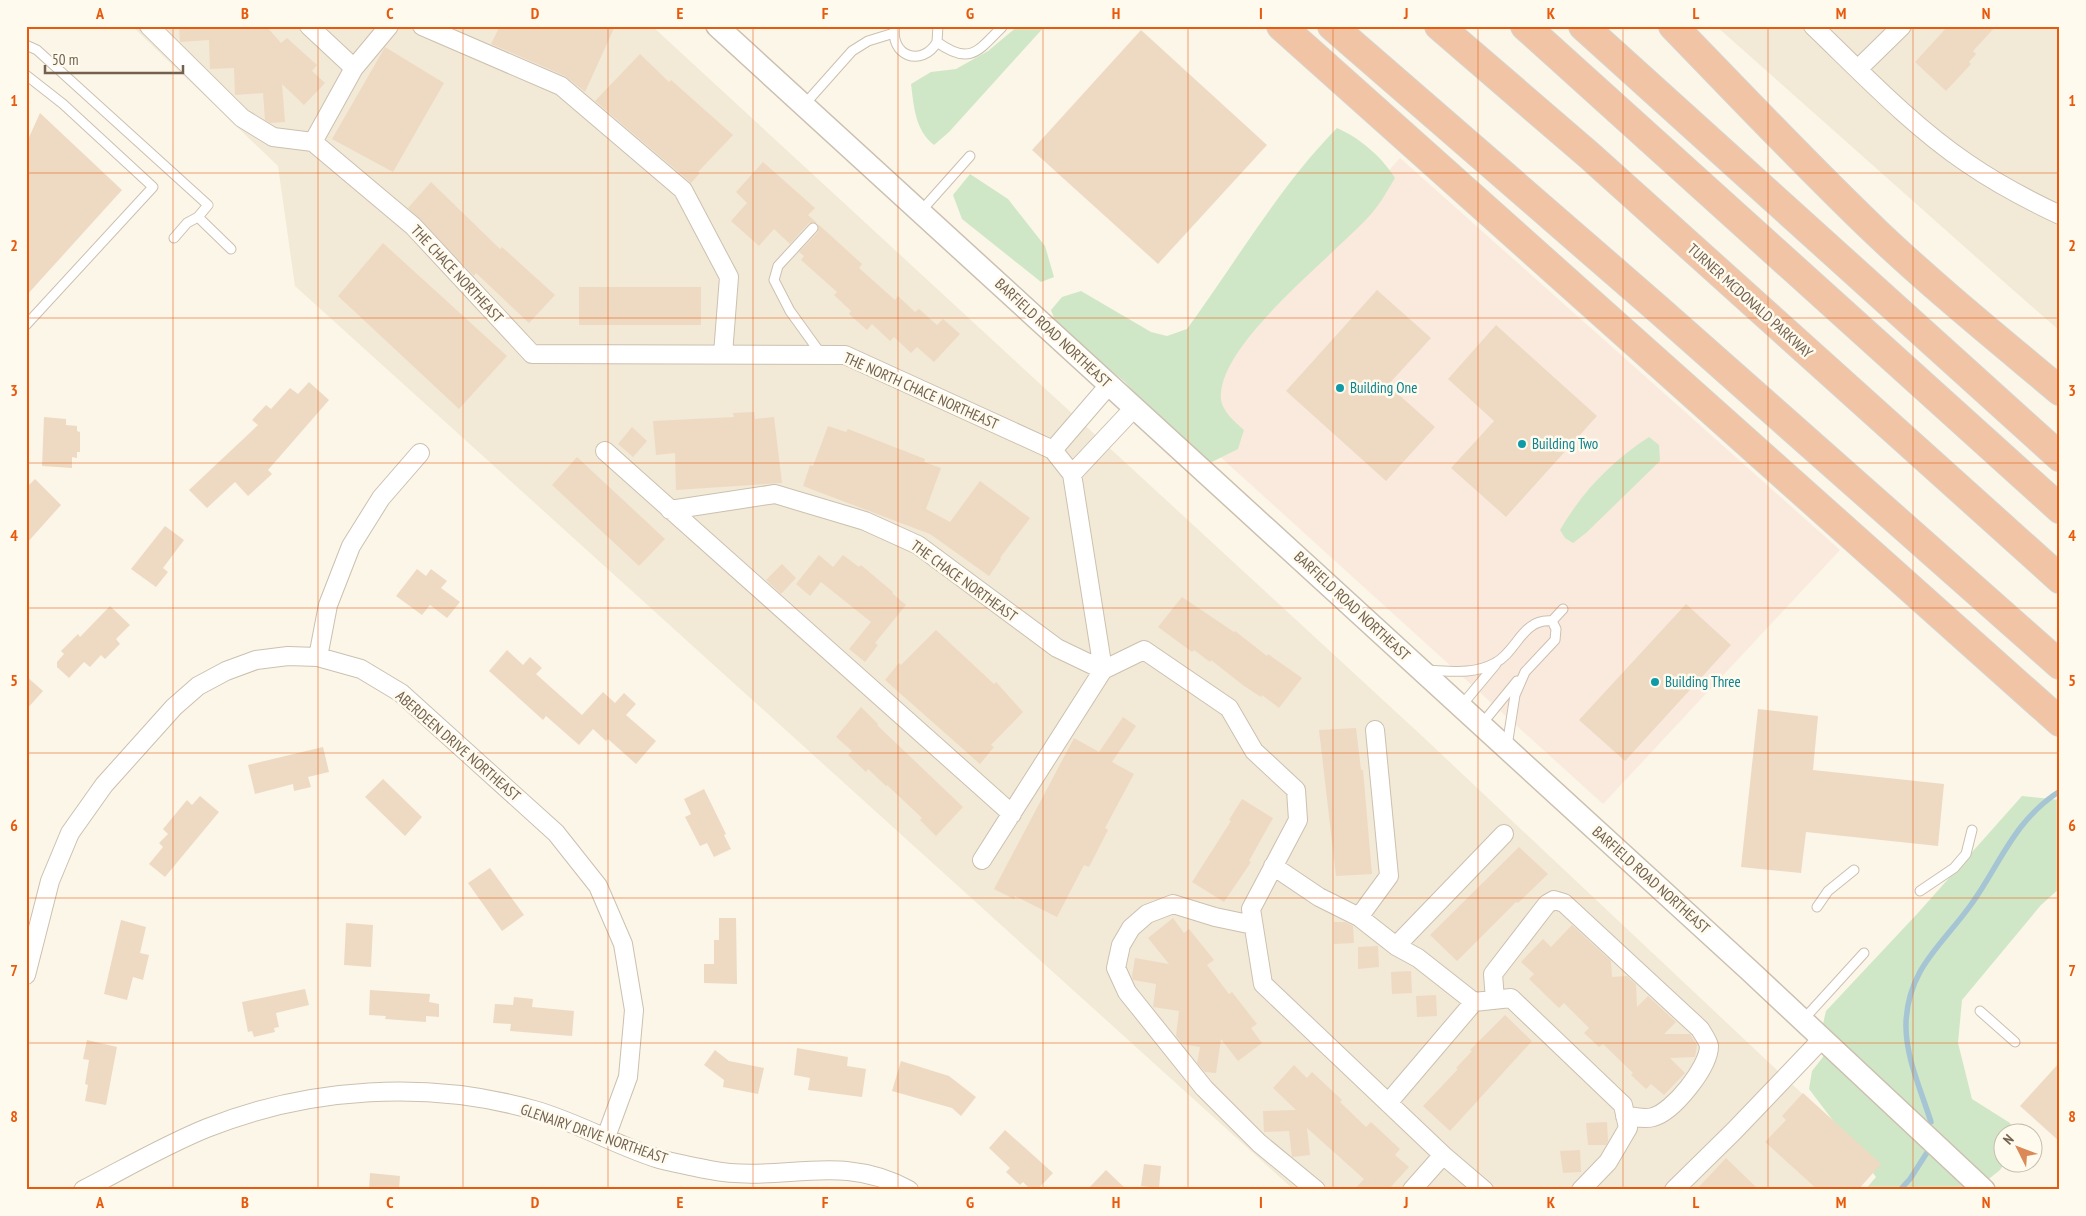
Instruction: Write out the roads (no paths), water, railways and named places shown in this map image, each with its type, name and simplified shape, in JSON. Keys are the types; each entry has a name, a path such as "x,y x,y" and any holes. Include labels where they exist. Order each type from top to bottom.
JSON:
{"highway":[{"path":"1281,26 2060,722"},
{"path":"1332,26 1659,310 2060,665"},
{"name":"TURNER MCDONALD PARKWAY","path":"1439,26 1590,156 2060,579"},
{"path":"1525,26 2060,509"},
{"path":"1583,26 2060,457"},
{"path":"1673,26 1811,169 1877,233 1926,278 2060,391"}],"street":[{"path":"149,26 242,118 273,137 313,142 354,68 389,26"},
{"path":"309,26 354,68"},
{"path":"422,26 561,86 683,190 729,277 723,354"},
{"name":"BARFIELD ROAD NORTHEAST","path":"717,26 1507,748 1803,1020 1984,1190"},
{"path":"1813,26 1937,141 1966,163 2020,196 2060,215"},
{"path":"1858,69 1902,26"},
{"name":"THE CHACE NORTHEAST","path":"313,142 413,226 532,354 702,354"},
{"name":"THE NORTH CHACE NORTHEAST","path":"702,354 845,355 1054,450"},
{"path":"1103,670 1072,474 1054,450 1110,385"},
{"path":"1072,474 1134,408"},
{"path":"605,451 1012,814"},
{"path":"318,658 328,605 351,546 381,498 420,453"},
{"name":"THE CHACE NORTHEAST","path":"670,510 775,494 865,521 918,545 1057,648 1103,670"},
{"path":"982,860 1103,670 1144,650 1229,708 1254,751 1296,790 1298,820 1251,909 1263,984 1443,1155 1484,1190"},
{"name":"ABERDEEN DRIVE NORTHEAST","path":"26,975 50,881 70,833 104,785 174,707 198,686 234,668 256,660 288,656 318,658 361,670 400,694 556,833 598,886 623,944 634,1010 628,1077 606,1137"},
{"path":"1359,917 1389,876 1374,730"},
{"path":"1396,946 1504,834"},
{"path":"1274,866 1319,897 1359,917 1396,946 1418,958 1474,1002 1511,998 1623,1105 1628,1128 1608,1162 1581,1190"},
{"path":"1495,1000 1493,974 1546,904 1554,900 1564,903 1700,1029 1709,1045 1706,1060 1693,1082 1671,1105 1652,1118 1625,1116"},
{"path":"1253,925 1215,917 1173,904 1146,914 1131,928 1121,946 1116,968 1127,992 1204,1088 1259,1143 1316,1190"},
{"path":"1388,1103 1474,1002"},
{"path":"1674,1190 1734,1131 1822,1039"},
{"name":"GLENAIRY DRIVE NORTHEAST","path":"83,1190 206,1128 263,1109 322,1096 399,1091 468,1096 535,1110 658,1158 712,1171 762,1174 836,1169 861,1172 895,1182 909,1190"},
{"path":"1412,1190 1443,1155"}],"lane":[{"path":"804,106 852,51 868,41 894,30 899,48 912,56 927,54 938,42 938,26"},
{"path":"938,42 950,52 963,56 979,50 1002,27"},
{"path":"26,45 37,50 208,205 198,217 187,223 174,238"},
{"path":"26,75 63,104 153,187 123,222 26,325"},
{"path":"920,212 970,156"},
{"path":"198,217 231,249"},
{"path":"813,228 778,266 774,280 790,311 821,354"},
{"path":"1552,621 1563,609"},
{"path":"1461,706 1530,625 1545,620 1552,621"},
{"path":"1481,726 1525,672 1555,640 1556,629 1552,621"},
{"path":"1421,670 1470,672 1497,663 1501,658"},
{"path":"1507,748 1514,695 1525,672"},
{"path":"1920,891 1954,868 1966,854 1972,830"},
{"path":"1817,907 1828,891 1854,870"},
{"path":"1803,1020 1864,953"},
{"path":"1980,1011 2015,1042"}],"waterway":[{"path":"1931,1122 1914,1073 1906,1035 1908,1004 1913,988 1919,973 1928,959 1981,891 2019,830 2030,816 2060,791"},
{"path":"1900,1190 1910,1179 1928,1151"}],"place":[{"name":"Building One","path":"1340,388"},
{"name":"Building Two","path":"1522,444"},
{"name":"Building Three","path":"1655,682"}]}
